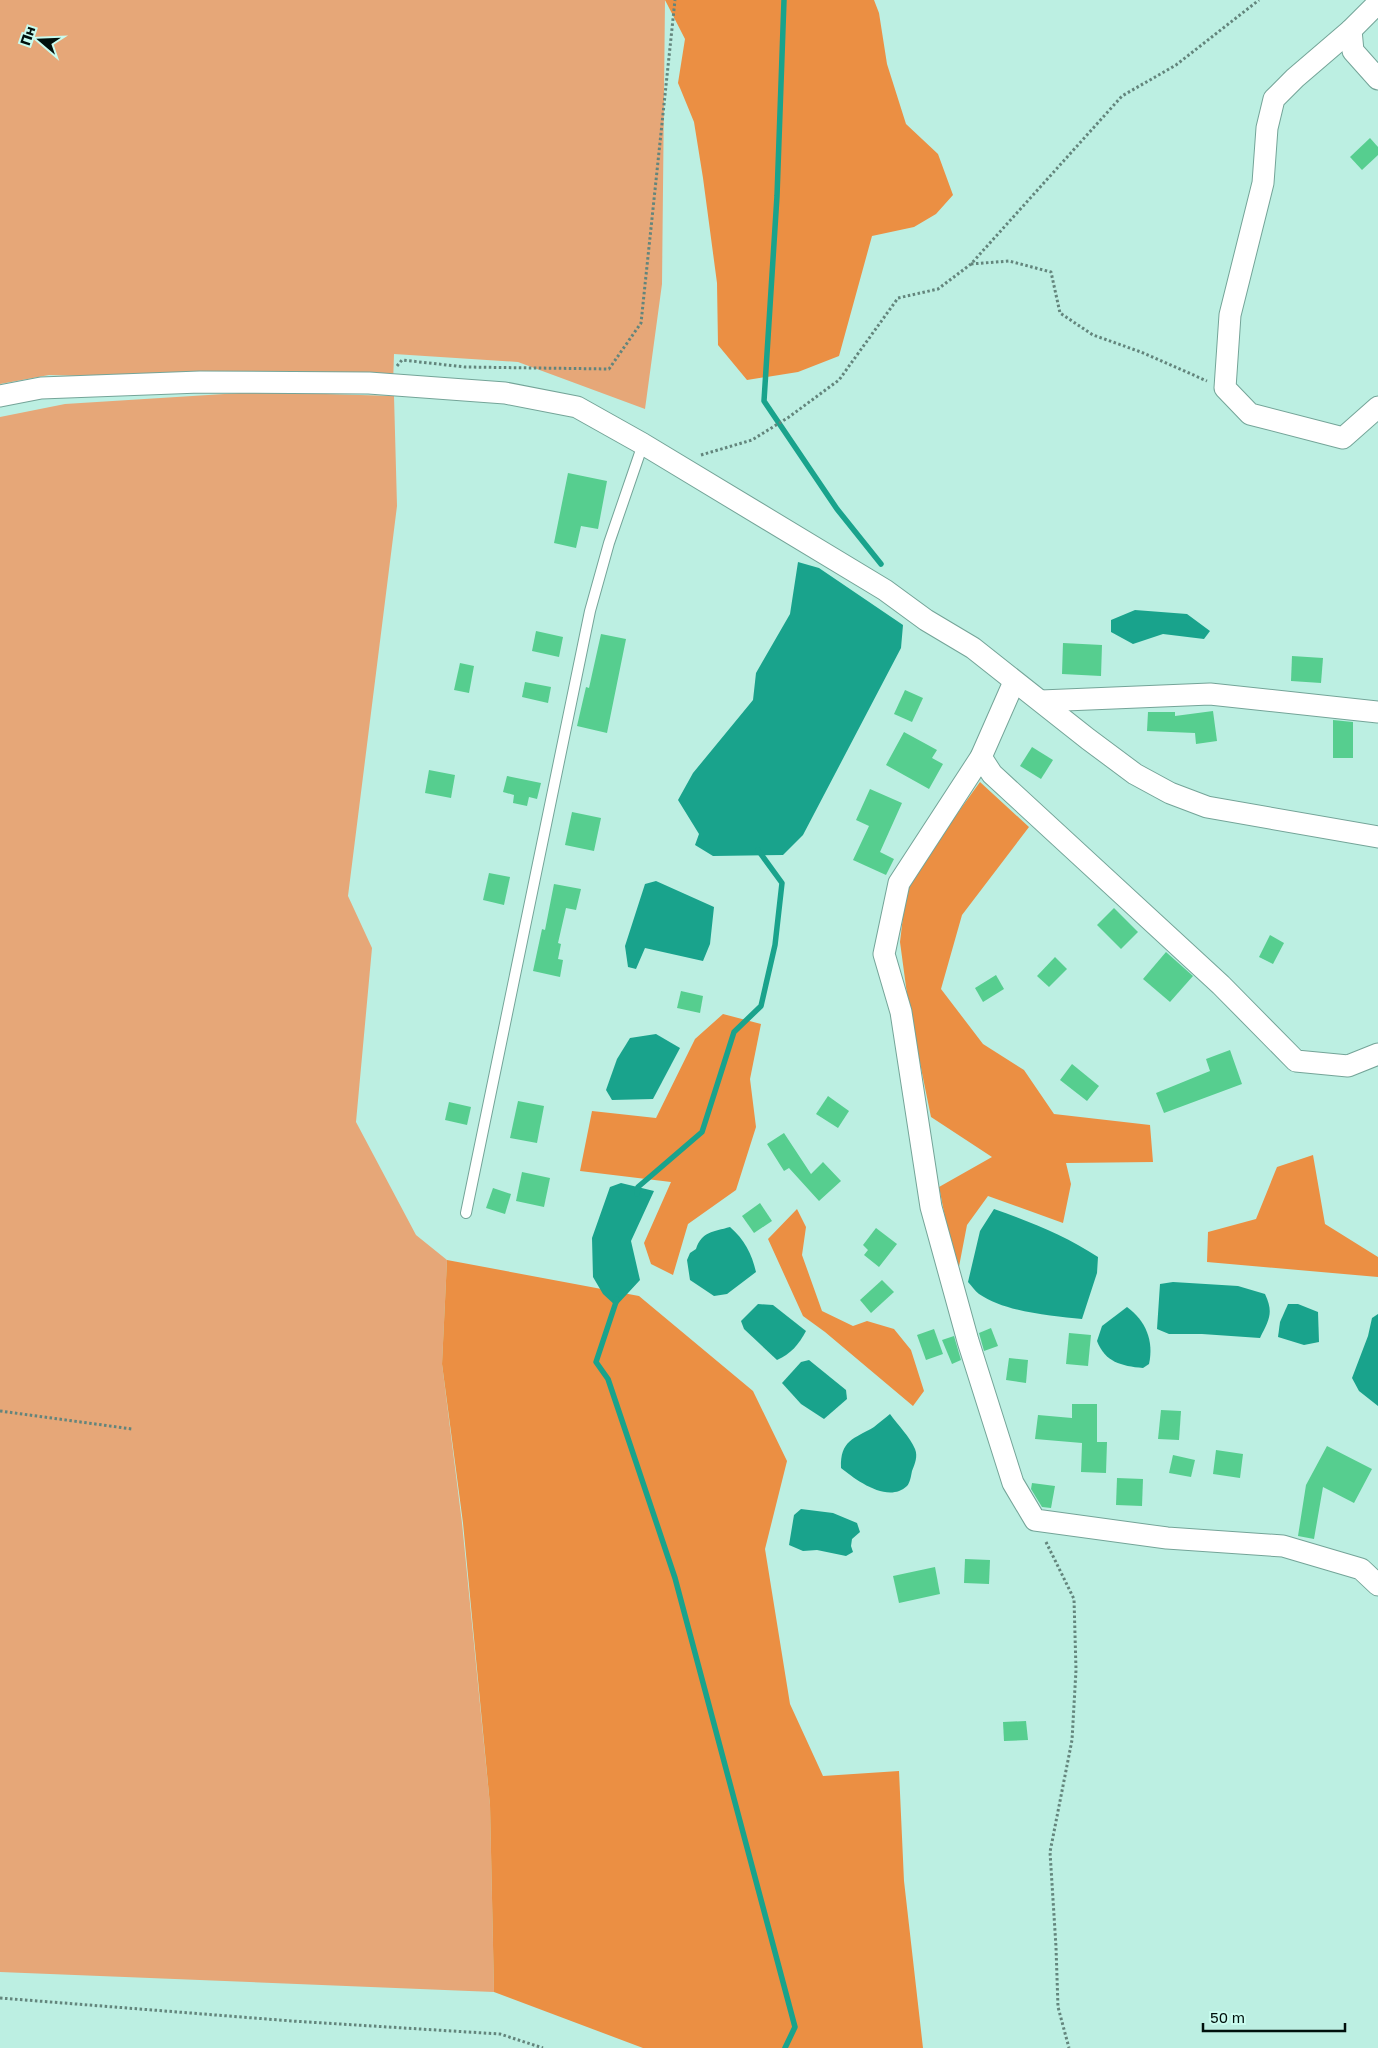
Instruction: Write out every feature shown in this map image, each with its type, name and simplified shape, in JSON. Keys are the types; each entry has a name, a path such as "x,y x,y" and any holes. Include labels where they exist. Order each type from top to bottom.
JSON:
{"street":[{"path":"1378,3 1351,30 1295,78 1274,99 1267,128 1263,183 1230,315 1225,388 1250,414 1343,438 1378,407"},
{"path":"1351,30 1353,51 1378,80"},
{"path":"0,396 41,388 200,382 293,381 382,384 505,393 577,407 643,444 885,590 926,620 974,648 1014,682 1042,701 1088,740 1127,768 1170,793 1207,807 1378,837"},
{"path":"1014,682 981,757 899,883 884,954 901,1012 931,1206 968,1341 1013,1483 1035,1520 1167,1538 1282,1546 1361,1569 1378,1585"},
{"path":"1042,701 1210,694 1378,712"},
{"path":"981,757 992,774 1221,985 1296,1061 1348,1066 1378,1054"}],"lane":[{"path":"466,1213 590,611 608,543 643,444"}],"path":[{"path":"382,384 402,360 465,367 609,369 641,323 675,0"},
{"path":"674,463 752,440 789,417 839,380 898,298 938,290 971,264 1122,96 1176,65 1259,0"},
{"path":"971,264 1009,261 1051,272 1060,313 1093,335 1142,352 1225,388"},
{"path":"0,1411 132,1429"},
{"path":"1035,1520 1074,1599 1076,1670 1072,1740 1050,1852 1058,2007 1069,2048"},
{"path":"0,1998 292,2021 500,2034 543,2048"}],"shaded area":[{"path":"0,0 665,0 662,284 645,409 518,362 394,354 393,385 49,375 0,384"},
{"path":"665,0 874,0 879,13 887,64 906,124 938,154 953,195 936,214 914,227 872,236 839,356 798,372 747,380 718,345 717,283 703,178 694,122 678,83 685,39"},
{"path":"258,392 394,396 397,506 348,896 372,948 356,1122 416,1235 447,1260 442,1364 462,1523 490,1805 494,1992 0,1972 0,417 65,404"},
{"path":"798,562 819,568 903,625 901,648 803,835 783,855 713,856 695,845 699,834 678,800 693,773 753,700 756,673 790,614"},
{"path":"1135,610 1187,614 1210,631 1204,639 1163,634 1133,644 1111,632 1111,620"},
{"path":"980,782 1029,827 962,915 941,989 983,1044 1024,1070 1054,1114 1150,1125 1153,1162 1066,1163 1071,1184 1063,1223 988,1196 967,1225 957,1277 939,1187 992,1157 931,1117 909,1009 900,942 907,883"},
{"path":"656,881 714,907 710,944 703,961 645,948 636,969 628,967 625,946 645,884"},
{"path":"723,1014 761,1024 750,1079 756,1127 736,1190 688,1224 673,1275 651,1264 644,1243 671,1182 580,1171 592,1111 656,1118 695,1039"},
{"path":"656,1034 680,1048 653,1099 612,1100 606,1090 617,1059 630,1038"},
{"path":"1313,1155 1325,1224 1378,1257 1378,1277 1207,1262 1208,1232 1256,1219 1277,1167"},
{"path":"621,1183 654,1191 631,1241 640,1280 616,1306 603,1294 593,1277 592,1238 610,1187"},
{"path":"797,1209 806,1227 802,1255 822,1311 853,1326 867,1321 894,1329 911,1350 924,1391 913,1406 825,1332 803,1316 768,1239"},
{"path":"994,1209 1048,1230 1098,1257 1097,1273 1082,1319 1029,1312 1002,1305 979,1294 968,1282 980,1231"},
{"path":"730,1227 747,1247 756,1272 727,1294 714,1296 690,1280 687,1260 690,1253 696,1249 698,1243 705,1235"},
{"path":"447,1260 639,1296 753,1391 787,1461 765,1549 790,1704 823,1776 899,1771 904,1881 923,2048 643,2048 494,1992 490,1805 463,1523 442,1364"},
{"path":"1173,1282 1238,1286 1265,1294 1270,1312 1260,1338 1169,1334 1157,1329 1160,1284"},
{"path":"758,1304 773,1305 806,1331 794,1348 777,1360 744,1329 741,1321"},
{"path":"1288,1304 1298,1304 1318,1312 1319,1342 1304,1345 1278,1337 1280,1322"},
{"path":"1127,1307 1144,1325 1147,1332 1150,1356 1149,1364 1143,1368 1115,1362 1104,1354 1097,1341 1102,1326"},
{"path":"1378,1314 1378,1406 1359,1391 1352,1378 1368,1336 1372,1318"},
{"path":"809,1360 846,1390 847,1399 824,1419 801,1404 782,1383 801,1362"},
{"path":"890,1414 910,1440 916,1454 908,1485 899,1491 891,1492 882,1491 863,1484 841,1468 841,1459 846,1446"},
{"path":"801,1509 833,1513 857,1523 860,1532 852,1539 851,1546 853,1552 846,1556 817,1550 803,1551 789,1545 794,1515"}],"building":[{"path":"1370,138 1378,147 1378,155 1362,170 1350,157"},
{"path":"568,473 607,481 598,529 581,526 576,548 554,543"},
{"path":"536,631 563,637 559,657 532,651"},
{"path":"601,634 626,639 607,733 577,726 586,687 589,688"},
{"path":"1063,643 1102,645 1101,676 1062,674"},
{"path":"1292,656 1323,658 1321,683 1291,681"},
{"path":"460,663 474,666 469,693 454,690"},
{"path":"525,682 551,687 548,703 522,697"},
{"path":"905,690 923,698 912,722 894,714"},
{"path":"1213,711 1217,741 1196,744 1195,733 1147,731 1148,712 1175,712 1175,716"},
{"path":"1333,720 1353,722 1353,758 1333,758"},
{"path":"904,732 937,750 932,758 943,764 929,789 886,765"},
{"path":"1032,747 1053,760 1041,779 1020,766"},
{"path":"429,770 455,775 451,798 425,793"},
{"path":"507,776 541,783 537,799 529,797 527,806 513,803 514,795 503,792"},
{"path":"870,789 902,803 880,852 894,859 886,875 853,860 869,826 856,820"},
{"path":"572,812 601,818 594,851 565,845"},
{"path":"489,873 510,877 504,905 483,900"},
{"path":"554,884 581,889 576,910 566,908 558,943 561,944 558,959 563,960 560,977 533,971 542,929 545,930"},
{"path":"1114,908 1138,932 1121,949 1097,925"},
{"path":"1270,935 1284,943 1273,964 1259,957"},
{"path":"1166,952 1193,976 1170,1002 1143,979"},
{"path":"1055,957 1067,969 1049,987 1037,976"},
{"path":"996,975 1004,989 983,1002 975,988"},
{"path":"681,991 703,996 700,1013 677,1008"},
{"path":"1230,1050 1242,1084 1164,1113 1156,1093 1210,1071 1206,1059"},
{"path":"1072,1064 1099,1086 1087,1101 1060,1080"},
{"path":"828,1096 849,1111 838,1128 816,1114"},
{"path":"518,1101 544,1106 537,1143 510,1138"},
{"path":"449,1102 471,1107 467,1125 445,1120"},
{"path":"784,1133 811,1174 823,1162 841,1181 819,1201 789,1168 784,1171 767,1144"},
{"path":"522,1172 550,1178 544,1207 516,1201"},
{"path":"493,1188 511,1194 505,1214 486,1208"},
{"path":"760,1203 772,1221 754,1233 742,1216"},
{"path":"876,1228 897,1244 879,1267 864,1255 868,1250 863,1245"},
{"path":"882,1280 894,1292 871,1313 860,1300"},
{"path":"991,1328 998,1346 984,1351 979,1333"},
{"path":"934,1329 943,1354 926,1360 917,1335"},
{"path":"1069,1333 1091,1335 1088,1366 1066,1364"},
{"path":"954,1336 961,1360 952,1364 942,1340"},
{"path":"1009,1358 1028,1360 1026,1383 1006,1380"},
{"path":"1072,1404 1097,1404 1097,1442 1107,1442 1106,1473 1081,1472 1082,1443 1035,1439 1038,1415 1072,1418"},
{"path":"1161,1410 1181,1411 1179,1440 1158,1439"},
{"path":"1327,1446 1372,1469 1354,1503 1323,1487 1314,1539 1298,1536 1306,1485"},
{"path":"1216,1450 1243,1454 1240,1478 1213,1474"},
{"path":"1173,1455 1195,1460 1191,1477 1169,1473"},
{"path":"1117,1478 1143,1479 1142,1506 1116,1505"},
{"path":"1032,1483 1055,1486 1051,1508 1042,1507 1031,1489"},
{"path":"965,1559 990,1560 989,1584 964,1583"},
{"path":"935,1567 940,1594 899,1603 893,1576"},
{"path":"1026,1721 1028,1740 1004,1741 1003,1722"}],"waterway":[{"path":"784,0 777,196 764,401 837,509 881,564"},
{"path":"637,1194 638,1187 702,1132 734,1032 761,1006 775,945 782,883 758,850"},
{"path":"617,1299 596,1362 608,1379 675,1578 795,2027 785,2048"}]}
